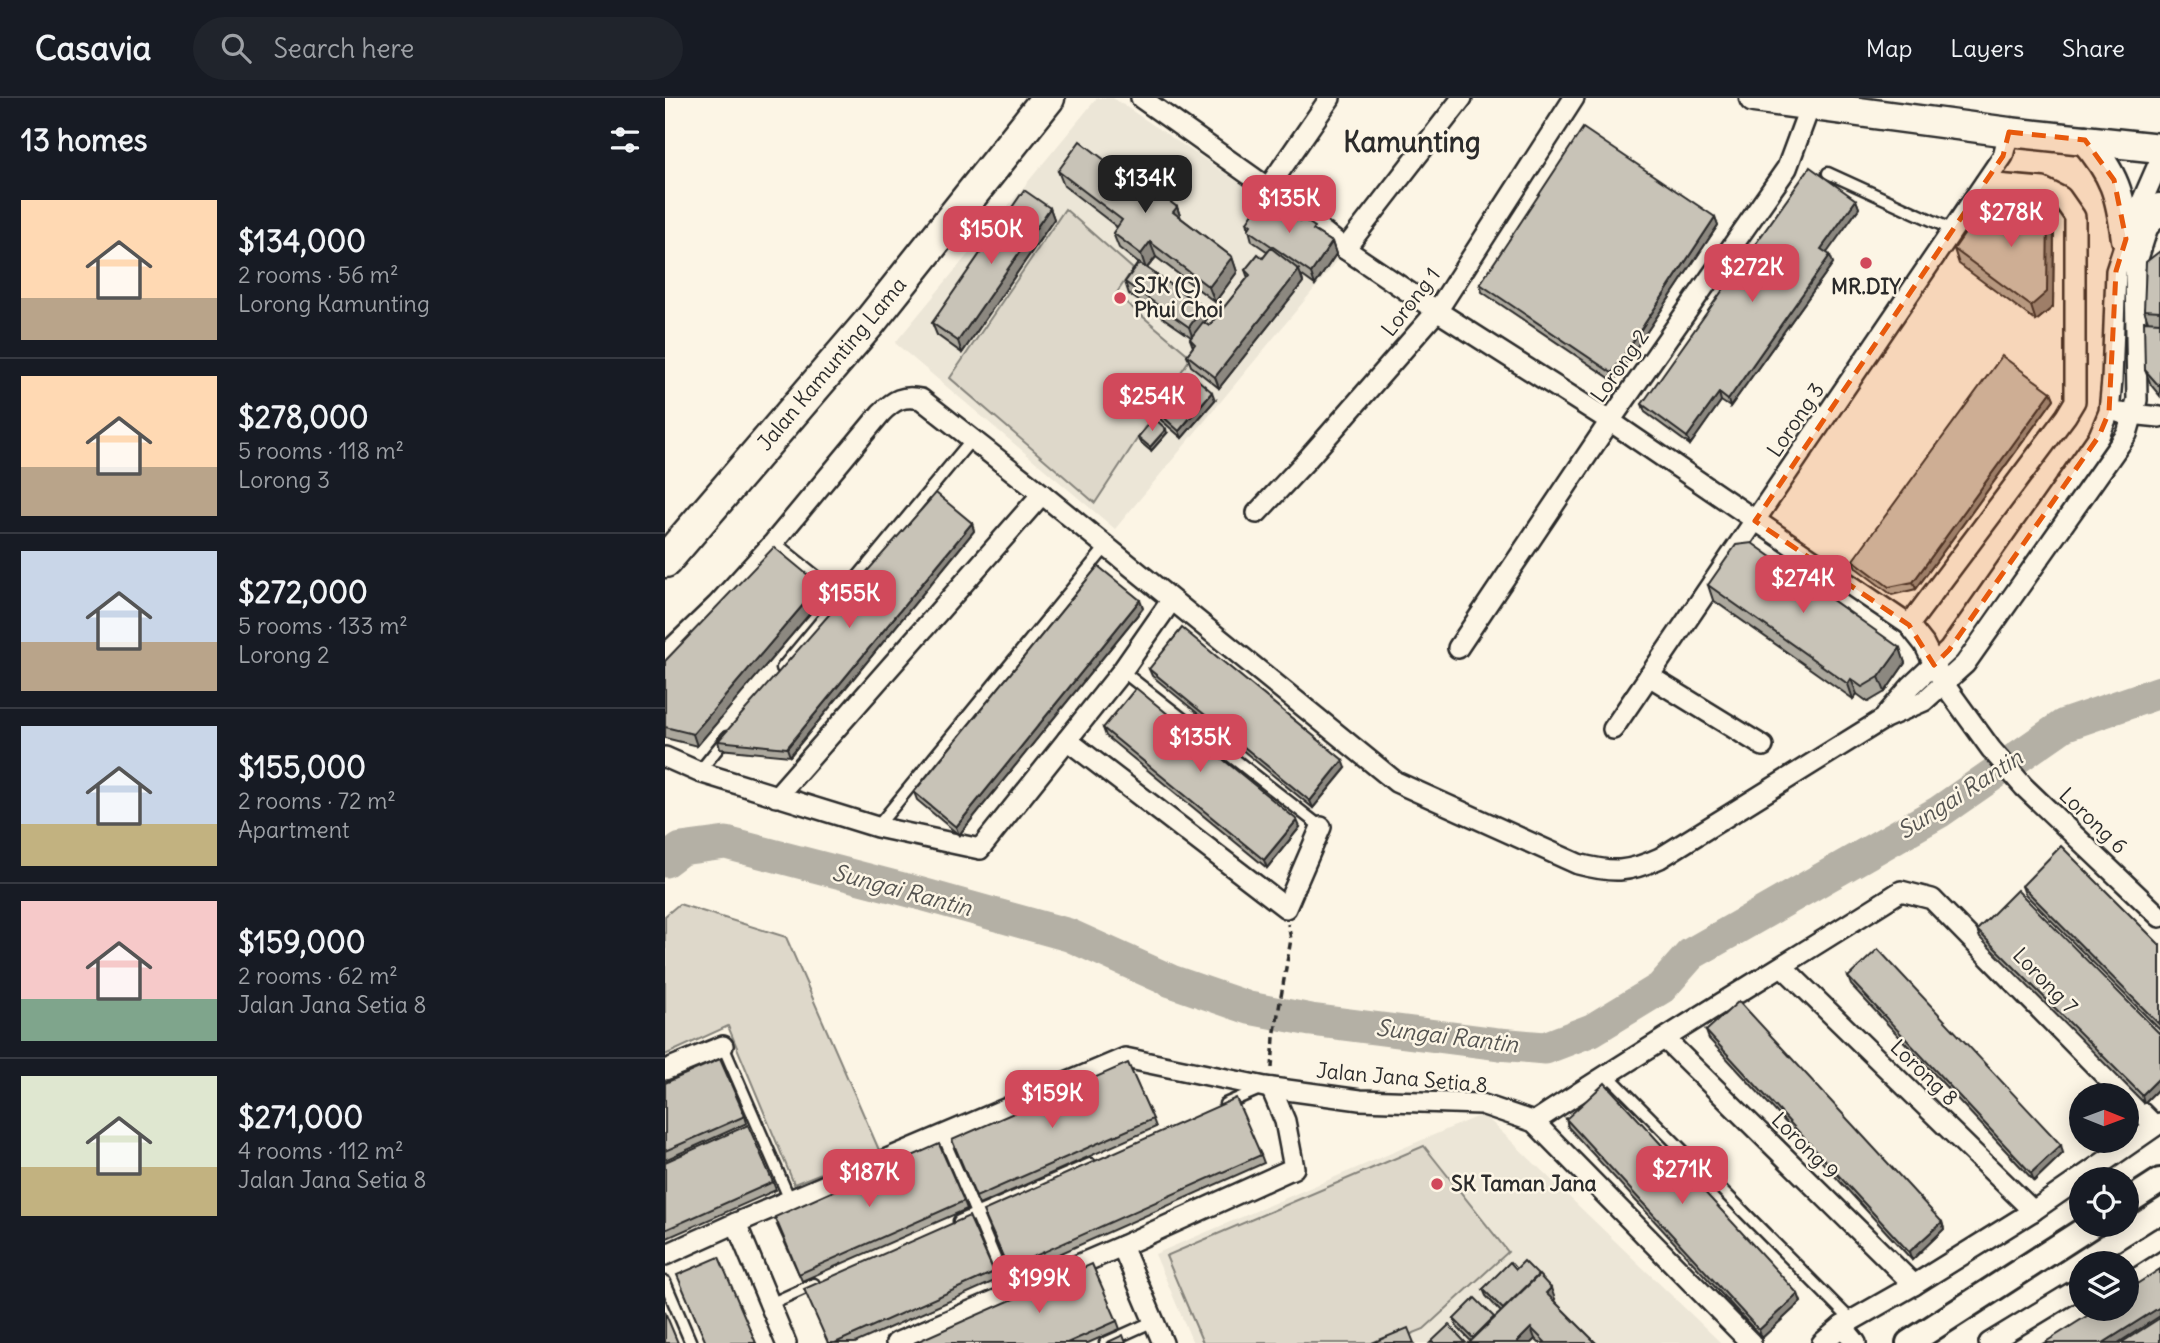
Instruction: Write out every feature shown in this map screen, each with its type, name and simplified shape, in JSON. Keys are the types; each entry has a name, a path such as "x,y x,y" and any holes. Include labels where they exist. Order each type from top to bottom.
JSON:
{"main road":[{"name":"Jalan Kamunting Lama","path":"665,561 869,323 1048,98"},
{"path":"1754,98 2009,132 2160,148"},
{"path":"2085,140 2103,161 2114,180 2121,204 2148,228"}],"street":[{"path":"1141,98 1268,188 1345,248 1437,311 1610,421 1909,625 2075,401 2075,217 2061,197 2043,188 1985,183"},
{"path":"1268,188 1330,98"},
{"path":"1345,248 1462,98"},
{"name":"Lorong 1","path":"1257,513 1437,311 1574,98"},
{"name":"Lorong 2","path":"1458,648 1610,421 1787,168 1810,106"},
{"name":"Lorong 3","path":"1613,729 2003,156 2009,132"},
{"path":"1885,718 1911,686 1949,650 2099,436 2109,412 2116,271 2148,228 2160,160"},
{"path":"665,655 716,606 774,542 893,401 903,397 921,399 1396,782 1578,864 1604,871 1636,869 1660,858 1885,718 1924,701 1965,664 2127,434 2137,400 2135,268 2160,195"},
{"path":"2109,412 2160,417"},
{"path":"776,797 1042,494"},
{"path":"665,757 699,772 877,827 980,849 1122,671 1171,601"},
{"name":"Lorong 6","path":"1909,625 1924,644 1944,684 1991,749 2024,787 2160,917"},
{"path":"1649,676 1763,746"},
{"path":"1067,740 1286,908 1321,827"},
{"name":"Lorong 7","path":"1783,967 1901,891 1932,899 2113,1083"},
{"path":"1534,1122 1607,1074 1783,967"},
{"name":"Lorong 8","path":"1783,967 2032,1211"},
{"name":"Lorong 9","path":"1665,1039 1914,1285"},
{"path":"665,1070 723,1046"},
{"name":"Jalan Jana Setia 8","path":"943,1135 1125,1058 1268,1087 1360,1100 1481,1104 1534,1122 1751,1343"},
{"path":"896,1343 1122,1246 1294,1168 1285,1121 1268,1087"},
{"name":"Lorong 7","path":"2139,1108 2157,1125"},
{"path":"1822,1343 1847,1323 1914,1285 2032,1211 2157,1125"},
{"path":"665,1255 943,1135"},
{"path":"2139,1195 2160,1181"},
{"path":"736,1223 786,1343"},
{"path":"1909,1343 2073,1237"},
{"path":"2139,1251 2160,1238"},
{"path":"1122,1246 1163,1343"},
{"path":"1989,1343 2069,1294"},
{"path":"1847,1323 1856,1343"}],"lane":[{"path":"1828,173 1953,230"},
{"path":"774,678 972,439"},
{"path":"774,542 841,596"},
{"path":"877,827 1106,547"},
{"path":"1122,671 1321,827"},
{"path":"699,772 732,730"},
{"path":"723,1046 790,1200"},
{"path":"1607,1074 1847,1323"},
{"path":"1215,1109 1268,1087"},
{"path":"746,1130 757,1125"},
{"path":"943,1135 1010,1294"},
{"path":"952,1224 1102,1158"},
{"path":"770,1304 830,1277"},
{"path":"665,1282 691,1343"},
{"path":"1105,1343 1154,1321"}],"path":[{"path":"1268,1087 1291,939 1286,908"}],"highlighted area":[{"path":"2009,132 2085,140 2114,180 2126,239 2116,271 2109,412 2099,436 1949,650 1934,665 1909,625 1755,521 2003,156"}],"shaded area":[{"name":"SJK (C) Phui Choi","path":"1097,98 1113,98 1344,253 1115,529 895,343"},
{"path":"1065,209 1133,269 1116,294 1191,357 1095,503 950,378"},
{"path":"679,904 786,937 879,1150 794,1184 728,1026 665,1055 665,916"},
{"name":"SK Taman Jana","path":"1483,1114 1721,1343 1193,1343 1155,1254"},
{"path":"1424,1146 1508,1252 1424,1329 1389,1343 1203,1343 1166,1256"}],"building":[{"path":"1583,128 1715,217 1612,373 1480,284"},
{"path":"1080,141 1145,191 1149,186 1177,207 1173,212 1232,257 1209,287 1150,242 1141,254 1113,233 1122,220 1058,171"},
{"path":"1810,167 1856,200 1821,249 1830,255 1728,400 1719,393 1687,437 1642,404"},
{"path":"1024,190 1050,208 958,341 932,323"},
{"path":"1269,199 1301,221 1303,219 1315,227 1313,230 1332,242 1311,273 1248,230 1251,225 1247,222 1261,201 1266,204"},
{"path":"1984,206 2048,210 2047,292 2031,306 1954,249"},
{"path":"1271,248 1299,270 1215,377 1187,355 1195,344 1190,339 1203,322 1209,326 1250,275 1245,270 1258,254 1263,258"},
{"path":"2160,251 2160,311 2144,310 2146,262"},
{"path":"1139,263 1203,307 1189,327 1125,282"},
{"path":"2144,321 2160,322 2160,387 2145,370"},
{"path":"2002,356 2051,392 1913,582 1889,587 1853,560"},
{"path":"1191,374 1212,392 1179,431 1159,413"},
{"path":"1154,418 1166,429 1150,447 1138,437"},
{"path":"936,493 972,523 787,748 718,741"},
{"path":"1752,543 1900,648 1879,677 1862,687 1851,679 1848,684 1708,585 1736,545"},
{"path":"774,547 820,585 693,734 665,727 665,661"},
{"path":"1098,566 1140,600 956,827 914,792"},
{"path":"1182,628 1343,760 1310,801 1149,669"},
{"path":"1136,688 1297,820 1264,860 1103,728"},
{"path":"2061,846 2160,945 2160,1025 2022,886"},
{"path":"2017,890 2160,1034 2160,1077 2142,1095 2139,1092 2139,1083 2130,1083 1977,930"},
{"path":"1878,949 2061,1145 2031,1173 1848,977"},
{"path":"1739,1001 1942,1222 1909,1252 1706,1031"},
{"path":"720,1059 745,1116 665,1151 665,1083"},
{"path":"1128,1063 1153,1119 976,1197 952,1140"},
{"path":"1605,1083 1798,1294 1759,1330 1566,1119"},
{"path":"1236,1098 1261,1155 1008,1268 983,1211"},
{"path":"748,1125 773,1182 665,1230 665,1162"},
{"path":"939,1144 964,1201 799,1274 775,1217"},
{"path":"969,1216 994,1272 835,1343 828,1343 804,1289"},
{"path":"719,1257 756,1343 706,1343 677,1275"},
{"path":"1524,1261 1538,1275 1503,1309 1483,1289 1510,1262 1516,1269"},
{"path":"1092,1264 1117,1321 1067,1343 914,1343"},
{"path":"2160,1269 2160,1307 2139,1320 2139,1283"},
{"path":"1539,1275 1551,1288 1546,1293 1596,1343 1546,1343 1531,1328 1516,1343 1469,1343"},
{"path":"1475,1298 1494,1317 1473,1338 1454,1319"},
{"path":"665,1312 678,1343 665,1343"},
{"path":"2160,1318 2160,1343 2121,1343"},
{"path":"2079,1321 2138,1321 2103,1343 2044,1343"},
{"path":"1449,1325 1466,1343 1430,1343"},
{"path":"1408,1328 1414,1343 1372,1343"},
{"path":"1123,1335 1126,1343 1106,1343"}],"waterway":[{"name":"Sungai Rantin","path":"665,861 681,849 726,843 1069,935 1171,981 1249,1008 1311,1020 1545,1048 1592,1030 1661,988 1691,954 1939,812 2064,725 2160,692"}],"place":[{"name":"MR.DIY","path":"1866,263"},
{"name":"SJK (C) Phui Choi","path":"1120,298"},
{"name":"SK Taman Jana","path":"1437,1184"}],"district":[{"name":"Kamunting","path":"1412,142"}]}
